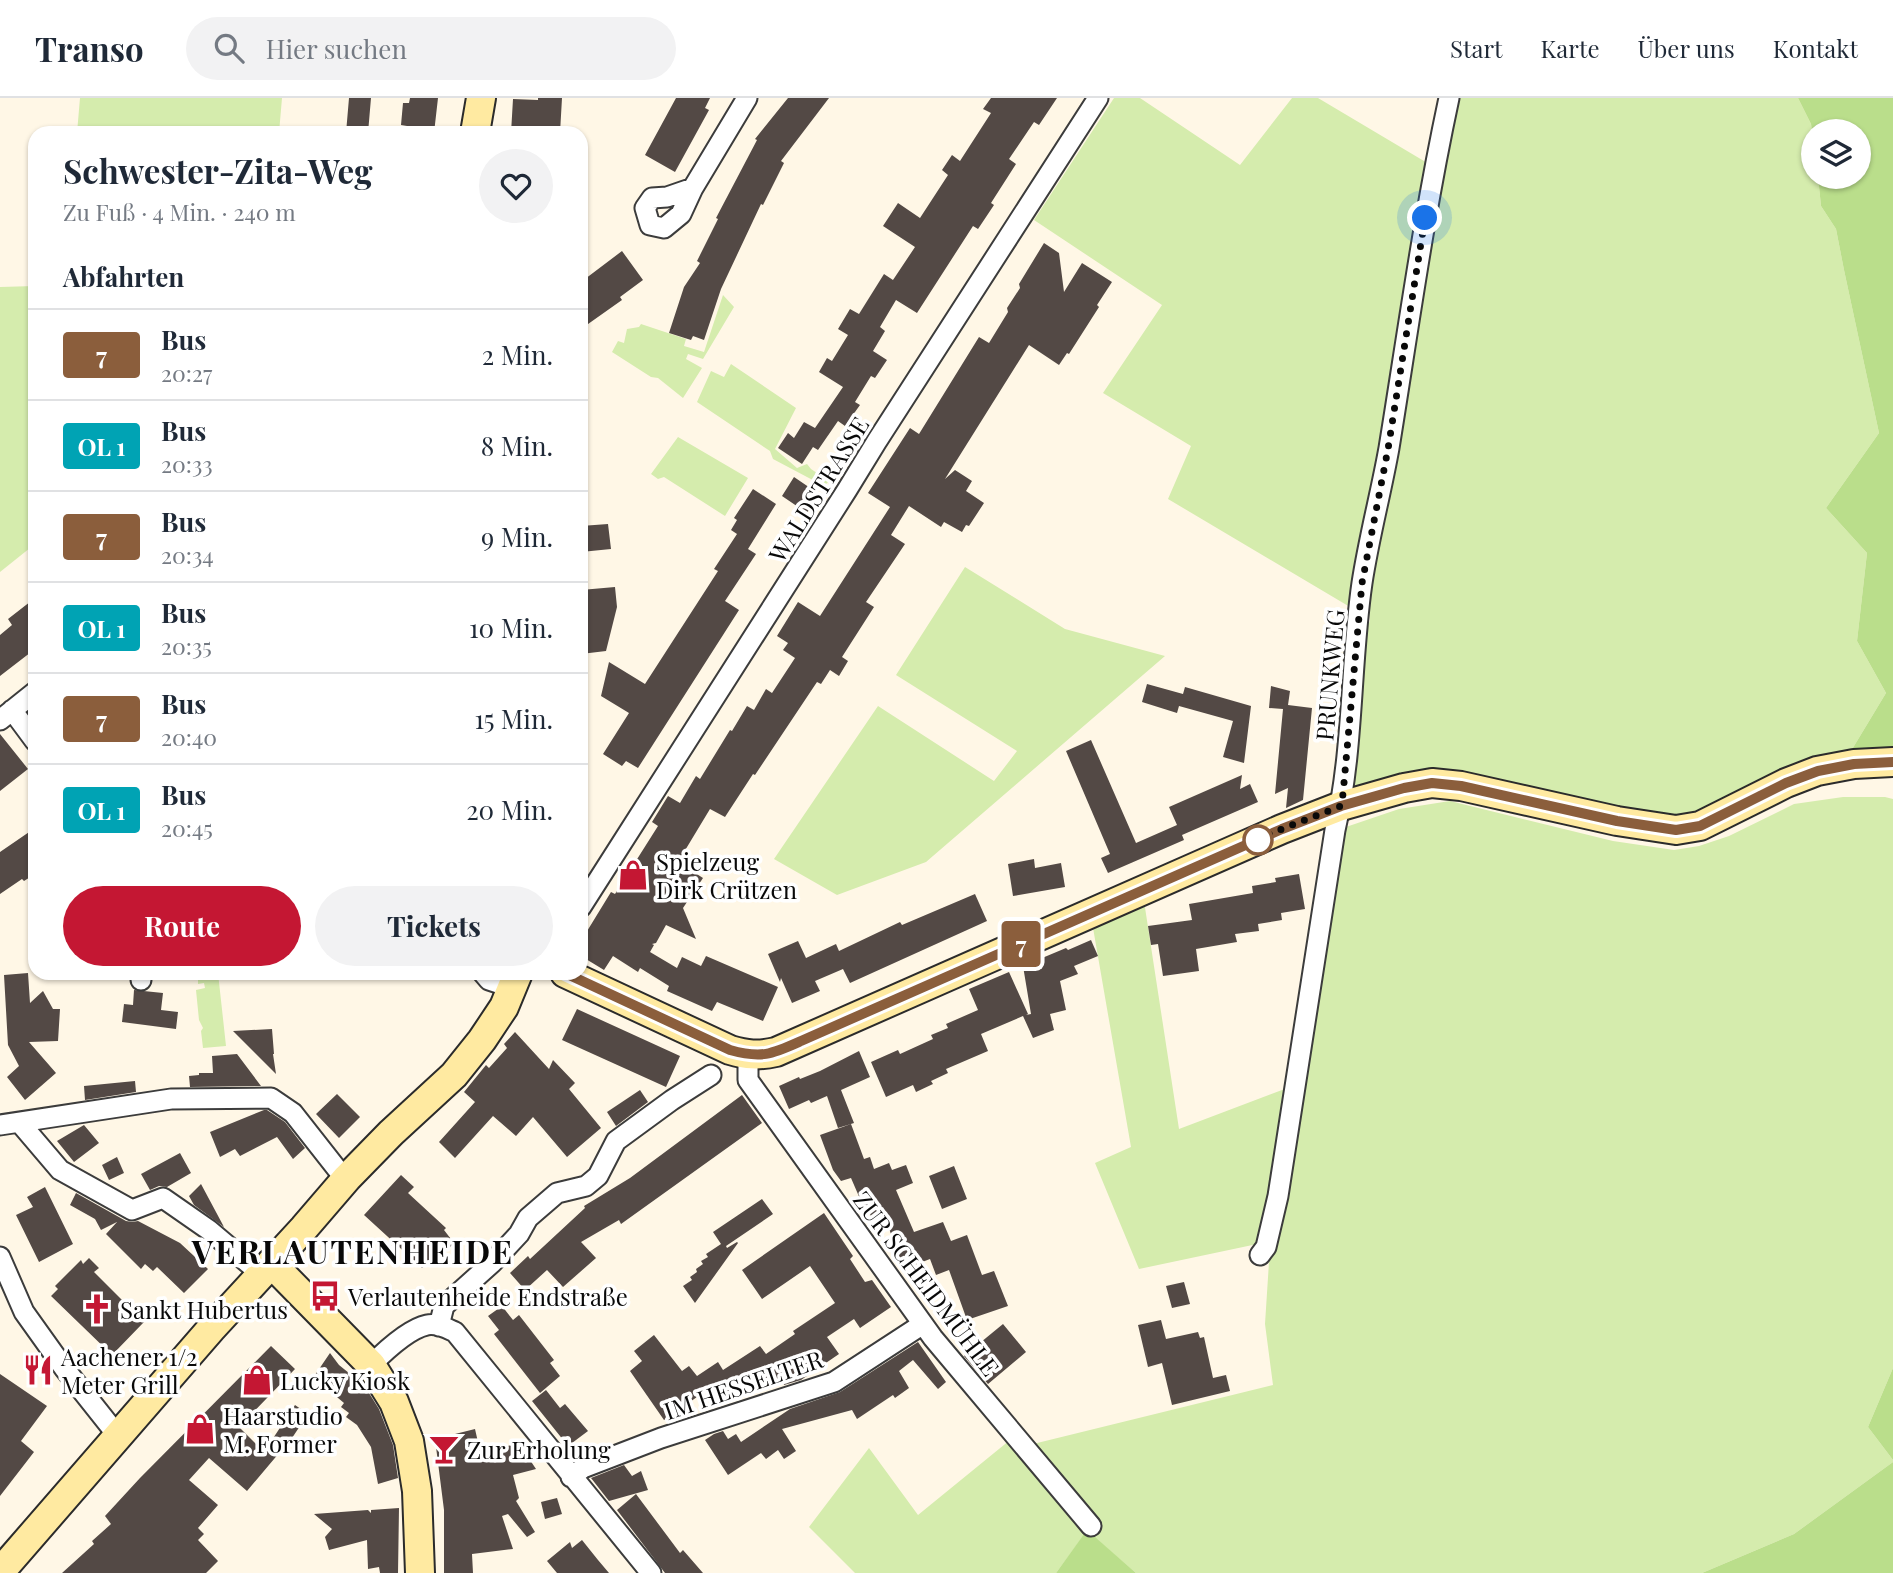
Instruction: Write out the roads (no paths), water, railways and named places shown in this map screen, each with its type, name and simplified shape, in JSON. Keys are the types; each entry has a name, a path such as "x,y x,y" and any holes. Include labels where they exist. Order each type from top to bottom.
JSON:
{"street":[{"path":"476,126 481,98"},
{"path":"693,188 747,98"},
{"name":"WALDSTRASSE","path":"588,896 1098,98"},
{"name":"PRUNKWEG","path":"1260,1255 1266,1247 1278,1196 1335,830 1343,794 1362,583 1388,449 1432,178 1449,98"},
{"path":"28,698 6,715 28,735"},
{"path":"580,980 730,1050 748,1055 762,1055 776,1052 1282,829 1341,806 1404,788 1432,783 1461,786 1617,821 1676,830 1700,826 1786,783 1818,771 1854,764 1893,762"},
{"path":"0,1572 347,1178 454,1075 504,1007 516,981 489,980"},
{"name":"ZUR SCHEIDMÜHLE","path":"748,1055 748,1080 923,1324 1091,1526"},
{"path":"439,1325 444,1306 492,1263 519,1234 528,1218 557,1193 586,1186 598,1176 616,1141 711,1075"},
{"path":"10,1124 171,1099 271,1098 293,1112 337,1170 347,1178"},
{"path":"10,1124 60,1170 132,1210 163,1198 266,1269 371,1365 394,1402 409,1441 417,1491 420,1573"},
{"path":"0,1257 24,1312 118,1436"},
{"name":"IM HESSELTER","path":"571,1477 583,1468 661,1438 834,1382 923,1324"},
{"path":"371,1365 388,1349 418,1329 439,1325 455,1332 651,1573"}],"place":[{"name":"Spielzeug Dirk Crützen","path":"633,875"},
{"name":"Verlautenheide Endstraße","path":"325,1296"},
{"name":"Sankt Hubertus","path":"97,1309"},
{"name":"Aachener 1/2 Meter Grill","path":"38,1370"},
{"name":"Lucky Kiosk","path":"257,1380"},
{"name":"Haarstudio M. Former","path":"200,1429"},
{"name":"Zur Erholung","path":"444,1449"}],"district":[{"name":"VERLAUTENHEIDE","path":"353,1250"}]}
